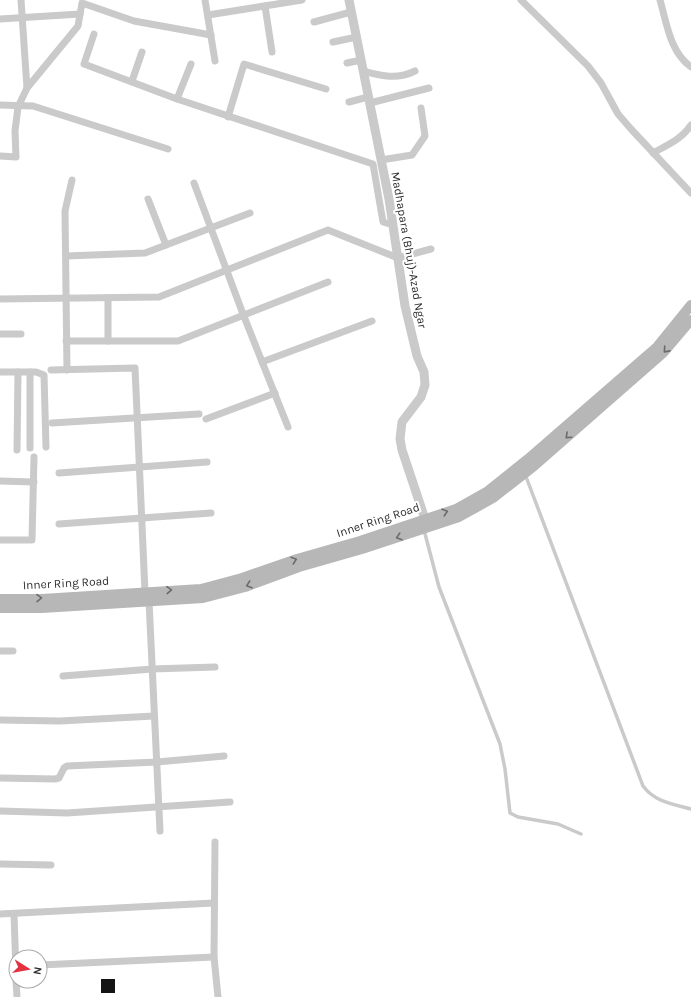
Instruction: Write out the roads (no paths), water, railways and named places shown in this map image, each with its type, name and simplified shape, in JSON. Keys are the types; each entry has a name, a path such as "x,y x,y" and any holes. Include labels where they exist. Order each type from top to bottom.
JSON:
{"main road":[{"name":"Inner Ring Road","path":"0,599 147,596 203,598 245,587 424,524 456,509 488,490 528,459 657,346 691,305"},
{"name":"Inner Ring Road","path":"424,524 459,517 494,498 524,474 663,353 691,320"},
{"name":"Inner Ring Road","path":"0,608 42,608 147,596"}],"street":[{"path":"21,0 27,88"},
{"path":"205,0 215,61"},
{"path":"208,15 302,0"},
{"name":"Madhapara (Bhuj)-Azad Ngar","path":"349,0 393,225 405,306 417,356 424,372 425,385 421,396 402,422 400,438 402,450 424,524"},
{"path":"521,0 588,66 601,83 618,114 691,193"},
{"path":"660,0 673,44 678,55 691,67"},
{"path":"0,156 16,157 15,131 18,107 27,88 78,26 82,3 134,20 211,35"},
{"path":"265,6 272,52"},
{"path":"314,22 351,12"},
{"path":"0,20 80,14"},
{"path":"94,34 84,64 228,117 373,164 383,222 393,225"},
{"path":"333,42 356,37"},
{"path":"132,81 142,52"},
{"path":"347,63 361,60"},
{"path":"177,99 191,64"},
{"path":"228,117 244,64 326,89"},
{"path":"363,71 394,77 402,76 415,70"},
{"path":"349,102 369,100 429,88"},
{"path":"0,105 18,107 33,106 168,149"},
{"path":"381,160 412,155 425,136 421,108"},
{"path":"653,153 678,139 691,125"},
{"path":"67,370 65,212 72,180"},
{"path":"194,183 243,314 288,427"},
{"path":"148,199 166,245"},
{"path":"66,256 145,253 250,213"},
{"path":"0,299 159,297 328,230 398,258 431,249"},
{"path":"66,341 178,341 243,314 328,282"},
{"path":"108,298 108,341"},
{"path":"262,362 372,321"},
{"path":"0,334 21,334"},
{"path":"51,370 135,368 160,831"},
{"path":"0,372 36,372 44,375 46,447"},
{"path":"17,450 18,372"},
{"path":"30,372 30,448"},
{"path":"206,418 274,393"},
{"path":"52,423 200,414"},
{"path":"0,540 32,540 34,457"},
{"path":"59,472 141,468 207,462"},
{"path":"0,481 34,482"},
{"path":"59,524 142,517 211,514"},
{"path":"0,651 13,651"},
{"path":"63,676 152,669 215,667"},
{"path":"0,720 60,721 154,716"},
{"path":"0,778 55,779 58,778 64,768 68,766 157,762 224,756"},
{"path":"0,811 67,813 230,802"},
{"path":"214,842 214,957 218,997"},
{"path":"0,864 51,865"},
{"path":"0,914 214,903"},
{"path":"14,914 15,949"},
{"path":"48,965 214,957"}],"lane":[{"path":"524,474 642,786 650,795 662,802 691,809"},
{"path":"424,524 439,587 500,744 505,769 510,813 518,817 558,824 581,834"}]}
